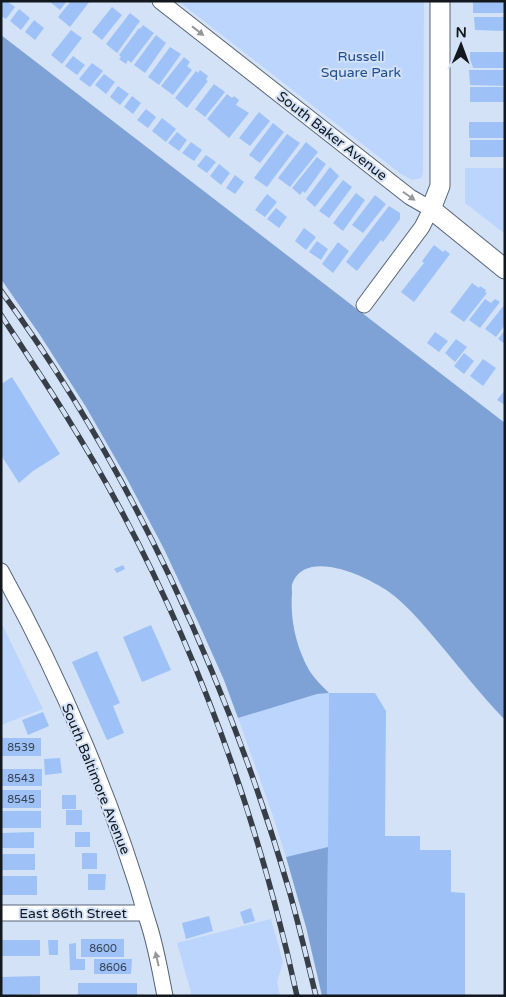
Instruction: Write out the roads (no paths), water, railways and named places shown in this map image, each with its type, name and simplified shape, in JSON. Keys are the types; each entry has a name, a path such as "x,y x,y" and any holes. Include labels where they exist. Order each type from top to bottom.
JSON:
{"street":[{"name":"South Baker Avenue","path":"160,1 410,197 431,209 505,269"},
{"path":"364,305 422,227 440,186 440,1"},
{"name":"South Baltimore Avenue","path":"1,571 22,610 72,715 116,824 147,917 166,996"},
{"name":"East 86th Street","path":"1,913 147,917"}],"railway":[{"path":"1,291 48,359 92,429 133,503 205,655 264,811 300,929 316,996"},
{"path":"1,315 95,463 152,571 179,629 204,689 247,810 266,872 297,996"}],"park label":[{"name":"Russell Square Park","path":"361,64"}]}
